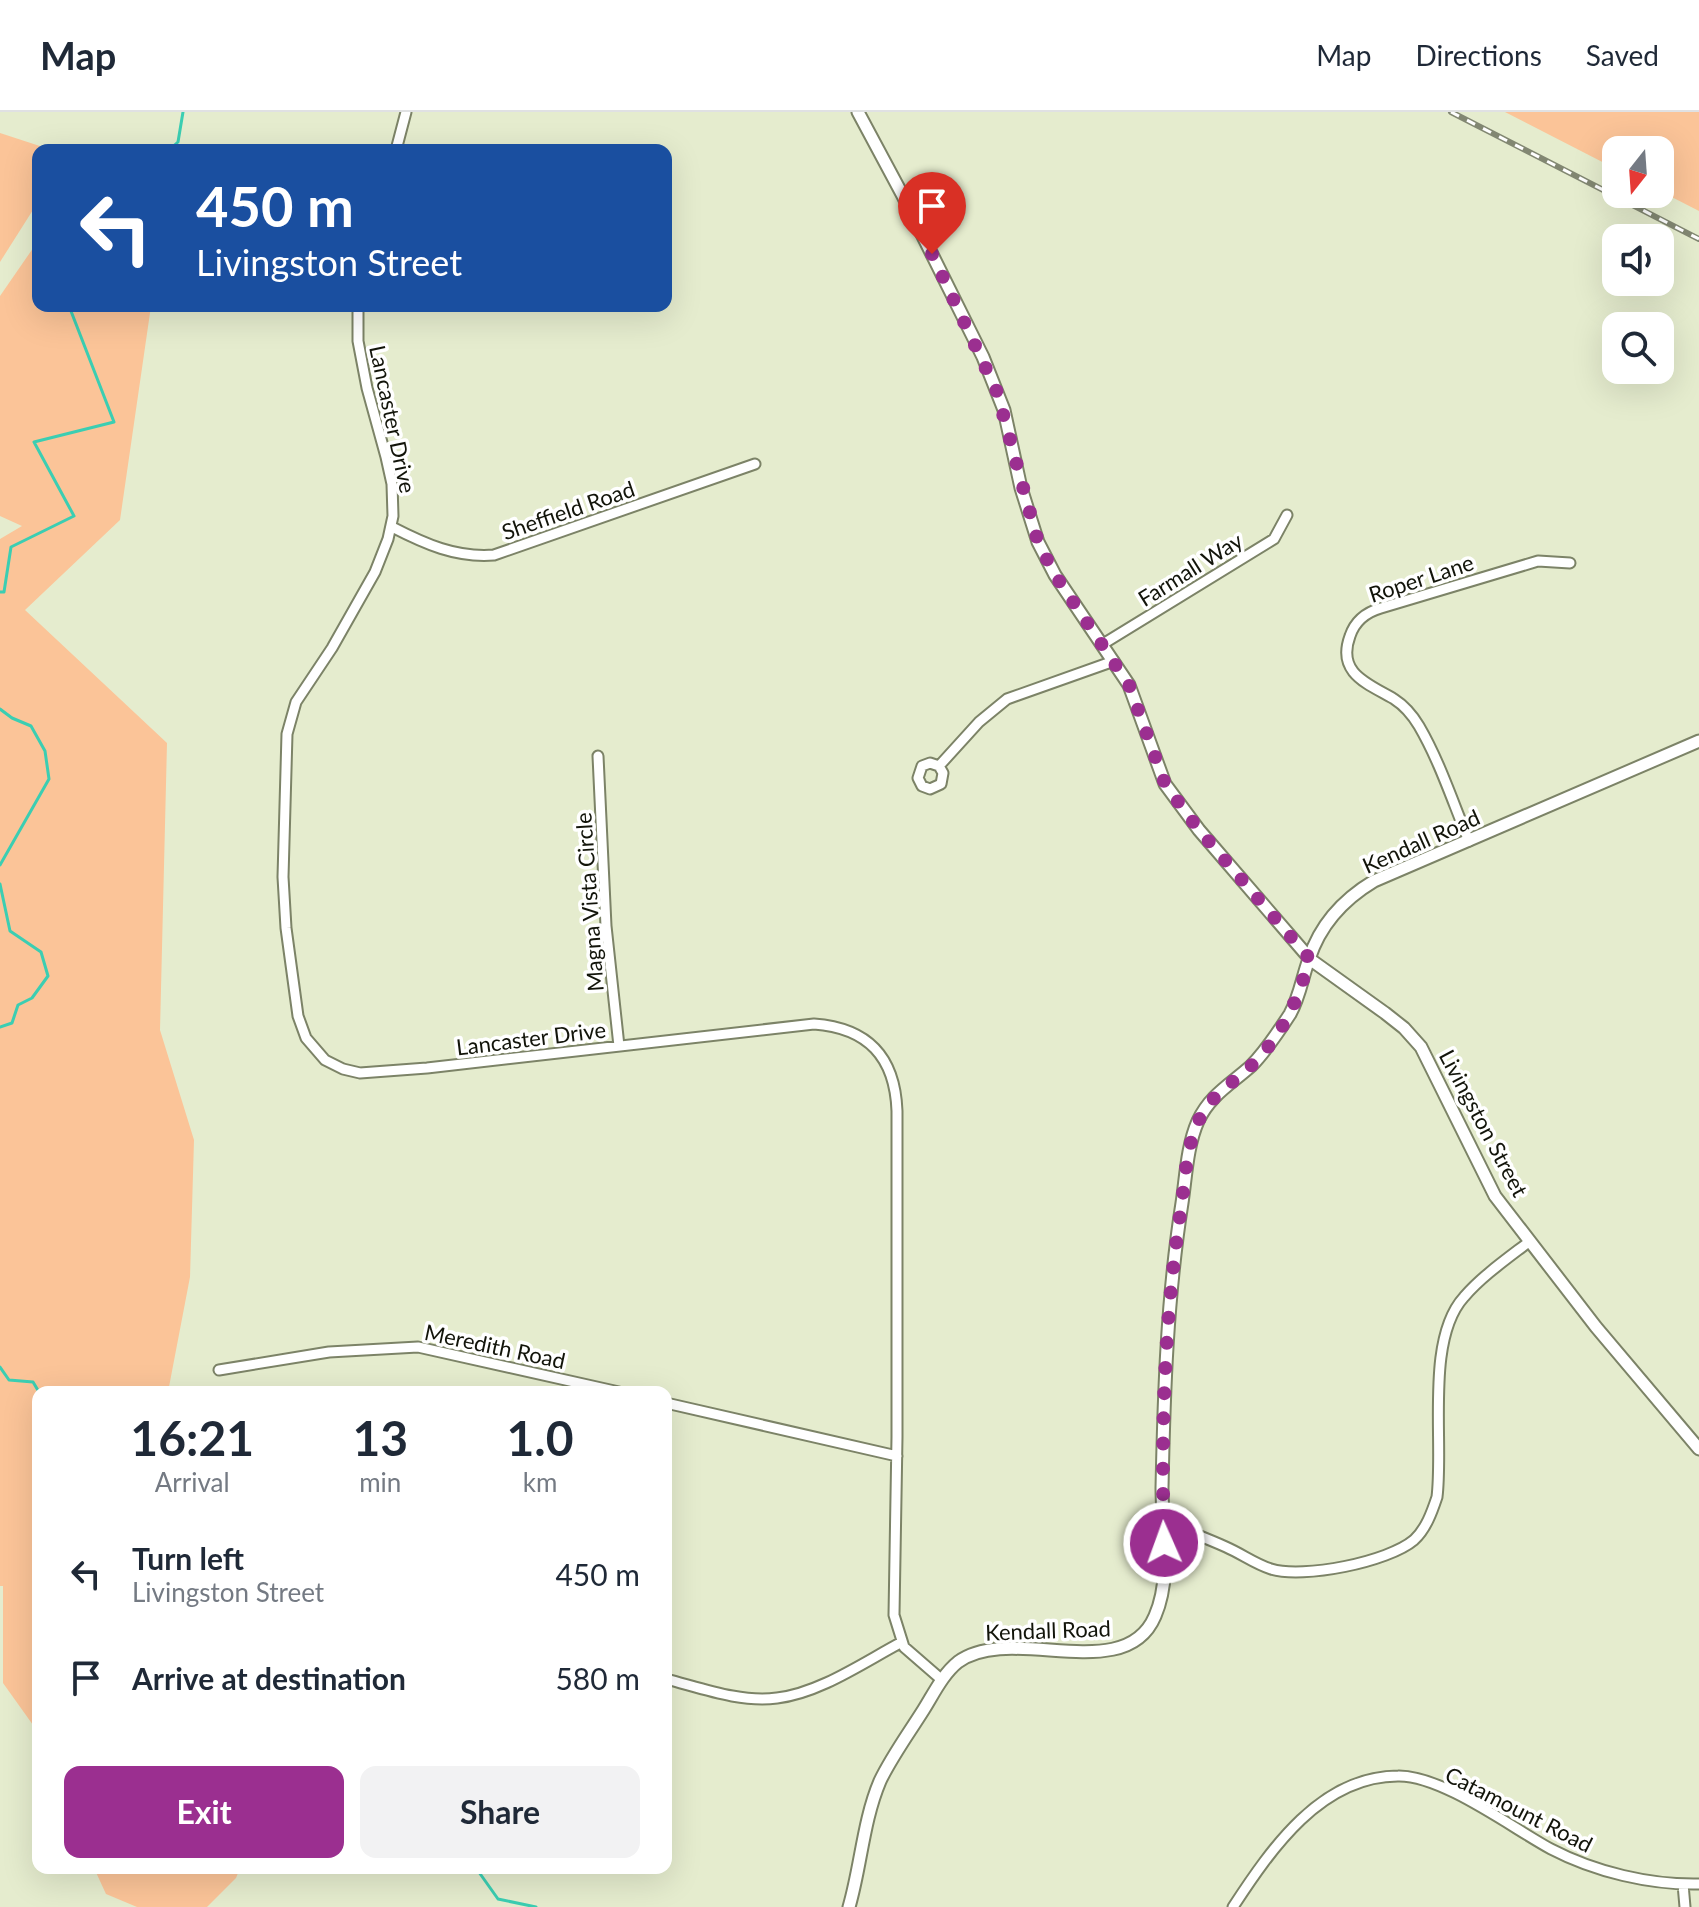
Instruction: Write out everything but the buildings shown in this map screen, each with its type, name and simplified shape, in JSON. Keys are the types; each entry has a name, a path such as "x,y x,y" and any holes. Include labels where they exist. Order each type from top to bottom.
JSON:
{"street":[{"path":"398,144 406,112"},
{"name":"Livingston Street","path":"858,112 983,357 1004,410 1021,488 1038,542 1055,575 1129,685 1165,784 1199,830 1309,958 1404,1028 1421,1047 1495,1196 1596,1327 1699,1449"},
{"name":"Lancaster Drive","path":"358,312 358,341 392,484 392,527 375,572 332,648 296,702 287,734 283,877 286,928 301,1030 325,1060 360,1073 814,1024 848,1029 862,1036 884,1061 896,1094 894,1615 902,1642"},
{"name":"Sheffield Road","path":"392,527 428,545 455,553 494,555 755,464"},
{"name":"Farmall Way","path":"1103,644 1274,539 1287,515"},
{"name":"Roper Lane","path":"1469,841 1430,746 1412,715 1394,699 1362,682 1351,668 1347,652 1350,635 1359,620 1373,610 1538,561 1570,563"},
{"path":"939,766 979,722 1007,699 1114,661"},
{"name":"Kendall Road","path":"849,1907 879,1783 942,1680 959,1662 985,1650 1100,1651 1120,1648 1134,1643 1146,1632 1155,1616 1164,1565 1164,1390 1169,1306 1192,1139 1207,1104 1217,1092 1255,1062 1291,1011 1303,986 1309,958 1337,909 1354,893 1374,881 1699,741"},
{"name":"Magna Vista Circle","path":"598,756 606,926 619,1046"},
{"path":"1163,1521 1229,1548 1252,1561 1292,1573 1342,1567 1391,1552 1412,1541 1426,1524 1437,1497 1440,1357 1451,1316 1462,1298 1530,1241"},
{"name":"Meredith Road","path":"219,1370 329,1352 418,1347 592,1386"},
{"path":"672,1404 897,1456"},
{"path":"672,1680 751,1698 775,1699 796,1695 902,1642 917,1660 942,1680"},
{"name":"Catamount Road","path":"1233,1907 1271,1853 1319,1805 1359,1782 1399,1776 1438,1786 1555,1851 1593,1866 1646,1880 1699,1884"},
{"path":"1683,1884 1685,1907"}],"shaded area":[{"path":"1505,112 1699,112 1699,211 1674,198 1674,136 1602,136 1602,162"},
{"path":"0,133 34,144 32,211 0,262"},
{"path":"32,250 32,312 150,312 120,520 25,610 167,743 160,1030 194,1140 190,1277 169,1386 32,1386 32,1724 3,1683 3,1586 0,1586 0,539 22,526 0,516 0,296"},
{"path":"97,1874 238,1874 207,1907 137,1907 106,1894"}],"waterway":[{"path":"176,144 183,112"},
{"path":"0,592 4,592 11,547 74,516 34,442 114,422 71,312"},
{"path":"0,709 31,726 45,751 49,779 0,865"},
{"path":"0,884 10,931 41,952 48,976 32,998 18,1005 12,1023 0,1027"},
{"path":"0,1367 9,1380 33,1382 35,1386"},
{"path":"480,1874 498,1899 536,1907"}],"railway":[{"path":"1451,112 1699,239"}],"route":[{"path":"932,254 983,357 1004,410 1021,488 1038,542 1055,575 1129,685 1165,784 1199,830 1309,958 1303,986 1275,1037 1255,1062 1217,1092 1207,1104 1192,1139 1171,1278 1164,1390 1164,1543"}]}
